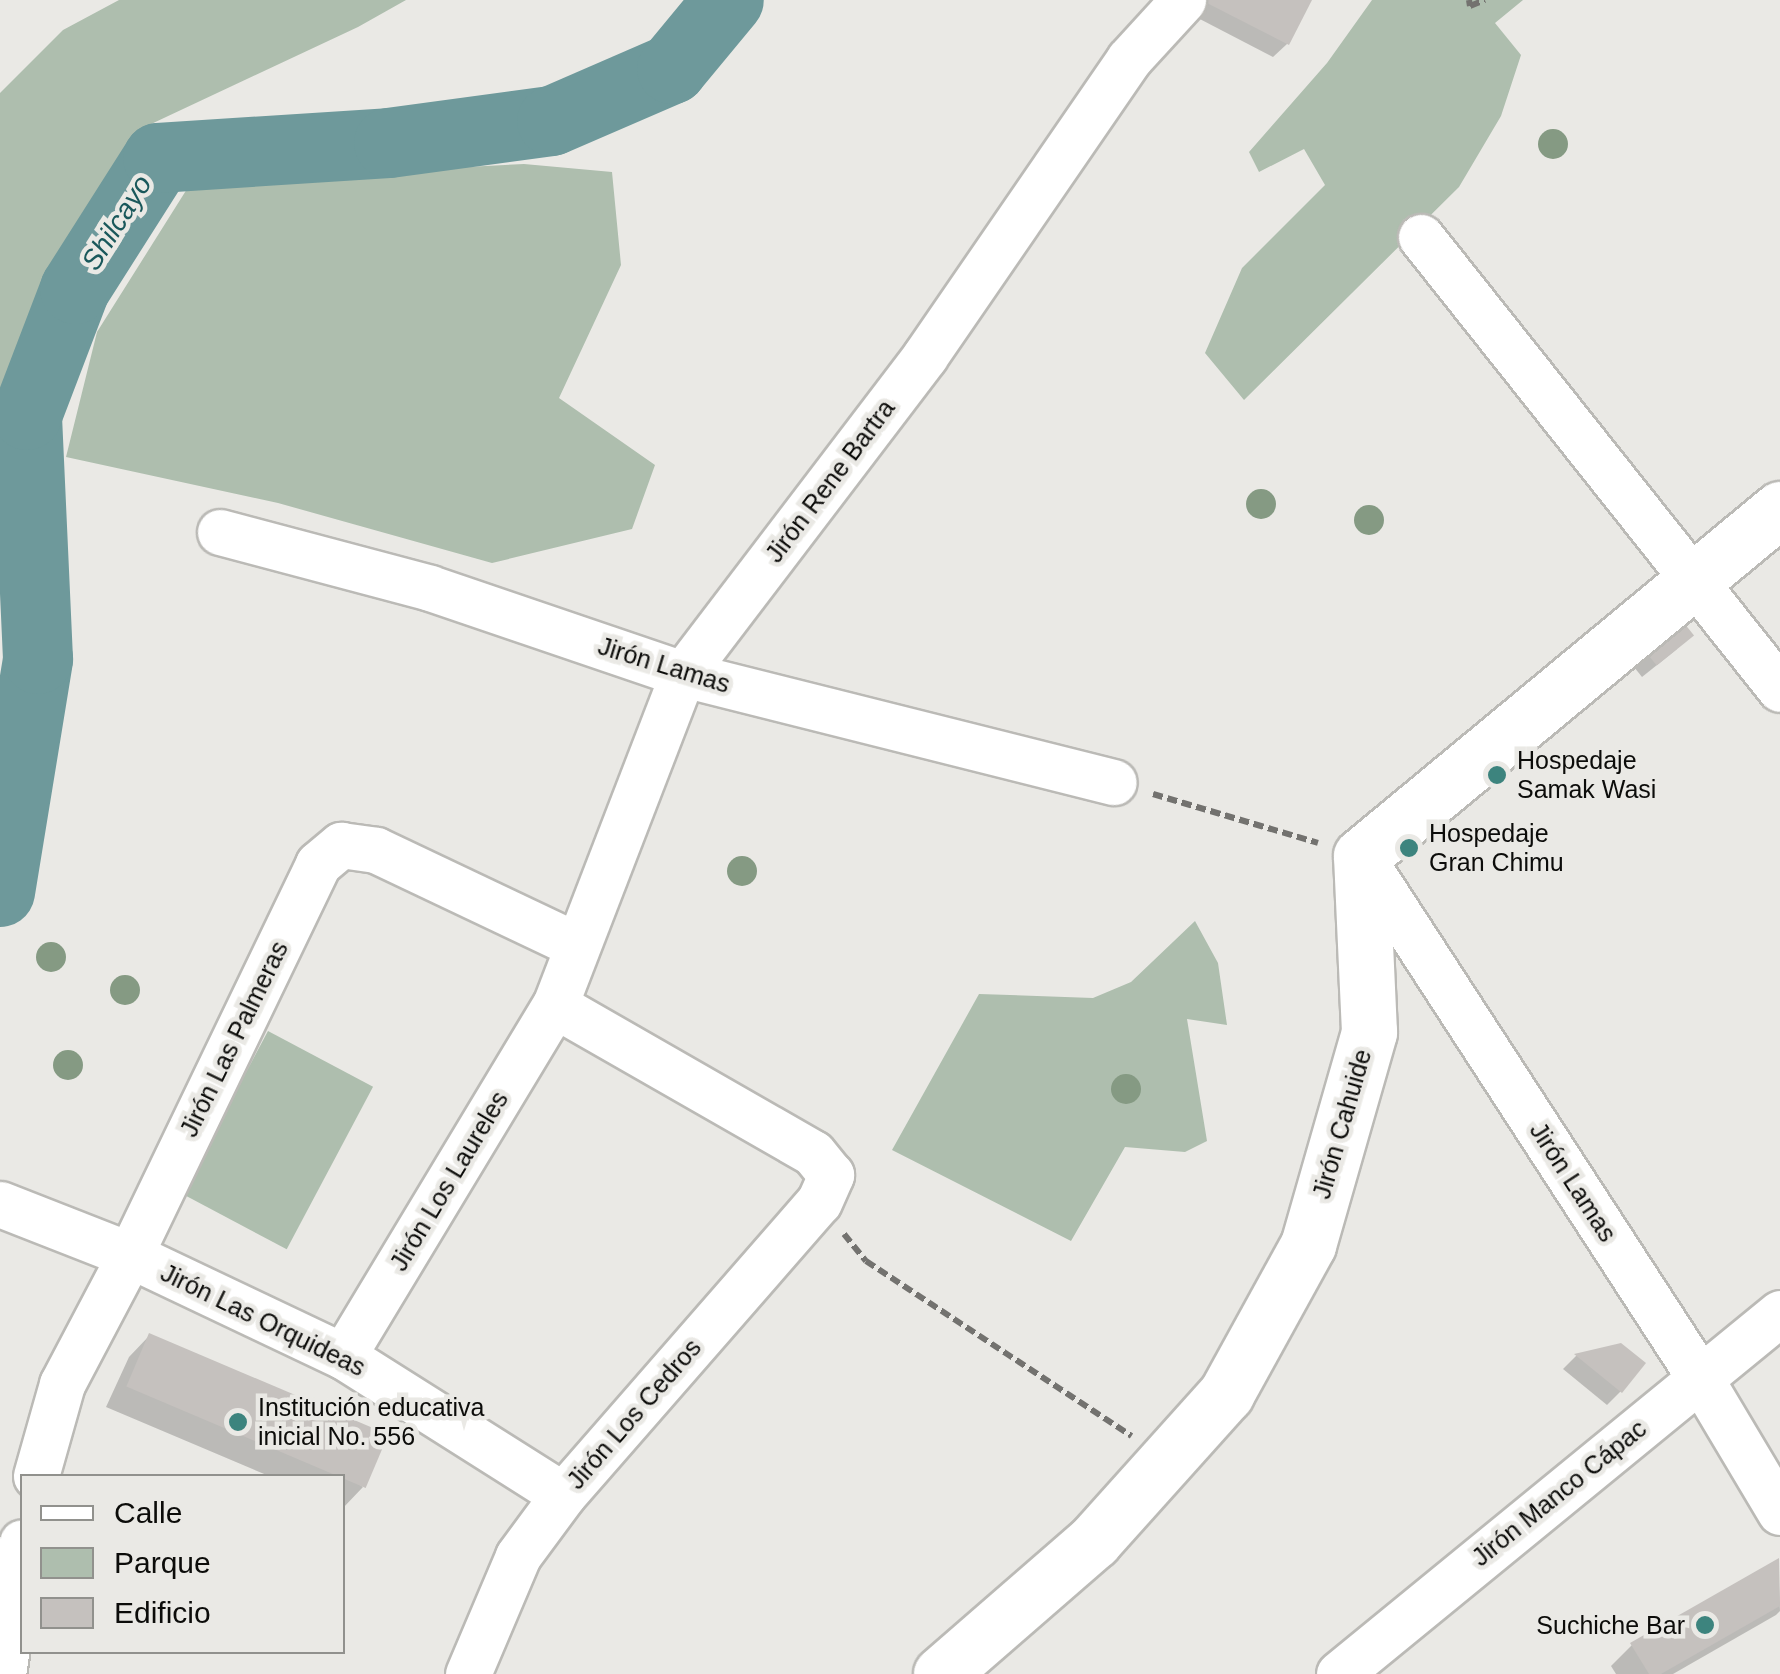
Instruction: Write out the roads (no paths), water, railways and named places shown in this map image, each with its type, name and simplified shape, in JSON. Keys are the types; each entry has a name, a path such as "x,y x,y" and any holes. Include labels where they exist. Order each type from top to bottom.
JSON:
{"street":[{"name":"Jirón Rene Bartra","path":"555,1006 683,674 924,356 1129,59 1183,0"},
{"path":"1421,237 1780,688"},
{"path":"1362,856 1780,509"},
{"name":"Jirón Lamas","path":"220,532 430,588 683,674 1114,782"},
{"name":"Jirón Las Palmeras","path":"37,1474 62,1384 130,1256 318,864 341,844 376,850 576,945"},
{"name":"Jirón Lamas","path":"1362,856 1700,1378 1780,1512"},
{"name":"Jirón Cahuide","path":"942,1674 1094,1541 1226,1394 1308,1245 1369,1032 1362,856"},
{"name":"Jirón Los Cedros","path":"468,1674 518,1556 563,1494 825,1188 813,1152 555,1006"},
{"name":"Jirón Los Laureles","path":"344,1356 555,1006"},
{"name":"Jirón Las Orquideas","path":"0,1204 130,1256 344,1356 563,1494"},
{"name":"Jirón Manco Cápac","path":"1340,1674 1780,1314"},
{"path":"3,1674 20,1556"}],"waterway":[{"name":"Shilcayo","path":"0,892 38,659 27,415 75,289 158,158 389,143 552,121 672,69 729,0"}],"place":[{"name":"Hospedaje Samak Wasi","path":"1497,775"},
{"name":"Hospedaje Gran Chimu","path":"1409,848"},
{"name":"Institución educativa inicial No. 556","path":"238,1422"},
{"name":"Suchiche Bar","path":"1705,1625"}]}
